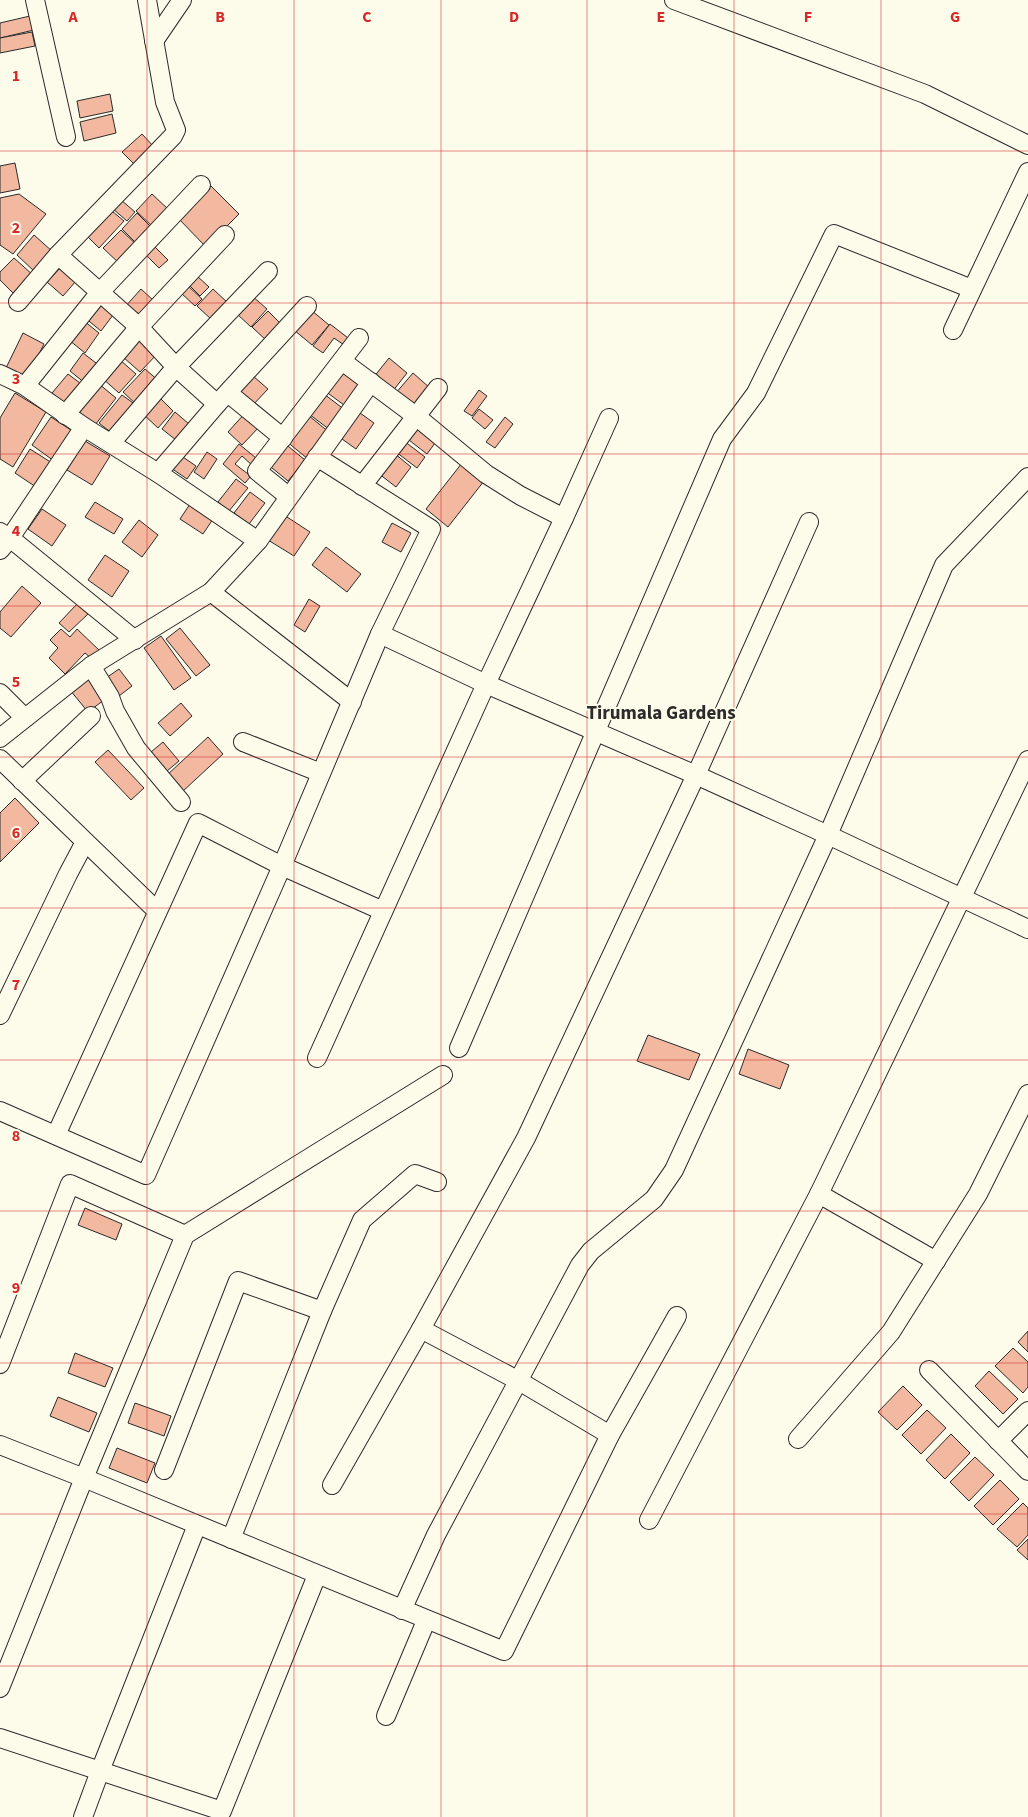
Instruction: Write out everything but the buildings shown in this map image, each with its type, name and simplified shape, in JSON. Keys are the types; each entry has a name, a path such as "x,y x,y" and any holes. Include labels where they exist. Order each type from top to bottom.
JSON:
{"street":[{"path":"35,0 66,137"},
{"path":"18,302 58,255 173,136 176,130 165,102 146,0"},
{"path":"154,41 182,0"},
{"path":"674,0 925,94 1028,145"},
{"path":"952,330 1028,172"},
{"path":"25,386 100,292 201,185"},
{"path":"459,1048 722,439 756,393 834,234 972,289"},
{"path":"65,415 139,327 225,235"},
{"path":"58,255 139,327 176,367 283,438"},
{"path":"111,443 176,367 268,271"},
{"path":"158,472 307,306"},
{"path":"288,496 257,471 359,338"},
{"path":"342,361 417,417 486,474 521,496 564,518"},
{"path":"2,380 25,386 84,428 158,472 258,541"},
{"path":"0,738 91,666 211,592 258,541 288,496 371,382"},
{"path":"362,486 438,388"},
{"path":"317,1058 609,418"},
{"path":"84,428 3,540 135,640"},
{"path":"0,1111 146,1174 282,866 380,634 431,529 317,456"},
{"path":"402,1610 436,1535 580,1265 591,1251 654,1199 674,1170 828,835 944,565 1028,477"},
{"path":"332,1485 422,1329 526,1138 696,775 809,522"},
{"path":"211,592 352,702"},
{"path":"380,634 486,684 696,775 828,835 1028,929"},
{"path":"91,666 110,697 115,711 136,748 181,802"},
{"path":"0,693 25,718"},
{"path":"22,780 91,716"},
{"path":"243,742 321,773"},
{"path":"0,759 157,911"},
{"path":"648,1520 819,1194 1028,760"},
{"path":"56,1135 198,823 282,866 383,911"},
{"path":"0,1015 85,842"},
{"path":"0,1688 84,1478 185,1235 443,1075"},
{"path":"798,1439 891,1332 978,1194 1028,1094"},
{"path":"230,1539 322,1311 362,1220 415,1174 437,1182"},
{"path":"0,1364 70,1184 185,1235"},
{"path":"819,1194 936,1261"},
{"path":"164,1470 238,1281 322,1311"},
{"path":"0,1445 504,1652 610,1435 677,1316"},
{"path":"422,1329 519,1381 610,1435"},
{"path":"929,1370 1028,1471"},
{"path":"998,1441 1028,1411"},
{"path":"83,1817 197,1525"},
{"path":"0,1738 222,1811 317,1575"},
{"path":"386,1716 426,1620"}],"district":[{"name":"Tirumala Gardens","path":"661,713"}]}
